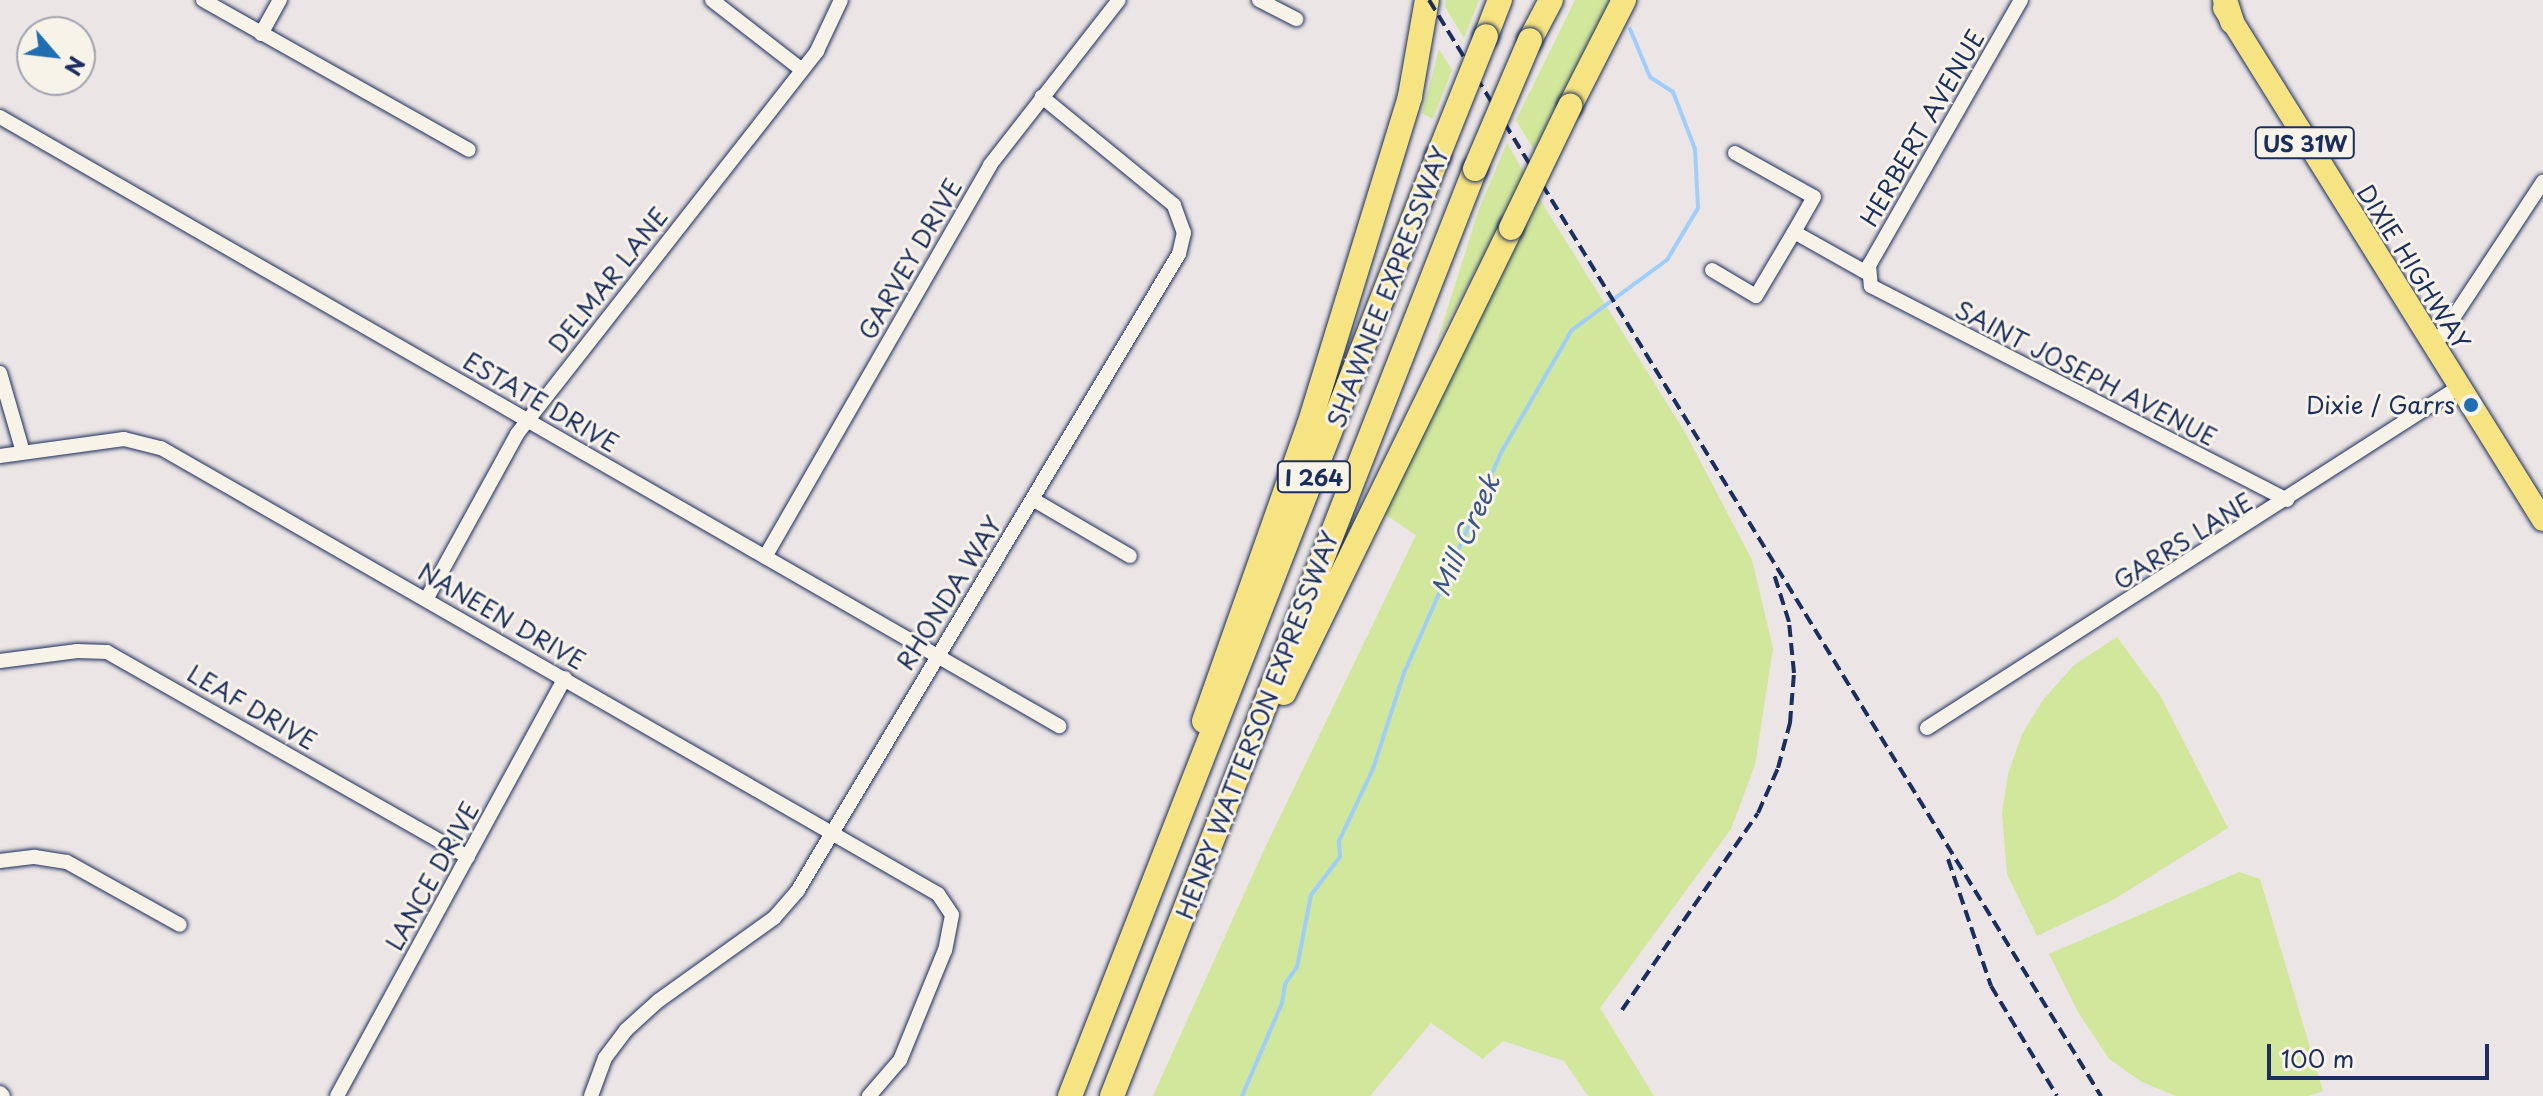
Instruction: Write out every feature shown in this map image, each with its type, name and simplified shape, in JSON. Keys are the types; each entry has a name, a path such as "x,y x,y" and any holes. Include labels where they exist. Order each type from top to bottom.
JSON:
{"highway":[{"path":"1186,797 1210,693 1309,425 1410,96 1427,0"},
{"name":"SHAWNEE EXPRESSWAY","path":"1186,797 1500,0"},
{"name":"HENRY WATTERSON EXPRESSWAY","path":"1112,1096 1475,169 1530,40 1551,0"},
{"path":"1245,761 1297,671 1624,0"},
{"name":"HENRY WATTERSON EXPRESSWAY","path":"1070,1096 1186,797"}],"main road":[{"name":"DIXIE HIGHWAY","path":"2219,0 2543,520"}],"street":[{"path":"203,0 469,150"},
{"path":"261,34 280,0"},
{"path":"712,0 802,70"},
{"name":"DELMAR LANE","path":"427,598 527,419 802,70 841,0"},
{"name":"GARVEY DRIVE","path":"765,557 967,201 1042,97 1119,0"},
{"path":"1259,0 1296,19"},
{"name":"HERBERT AVENUE","path":"1868,276 2021,0"},
{"name":"RHONDA WAY","path":"591,1096 605,1058 626,1030 658,1001 774,918 834,833 935,654 1034,500 1179,254 1184,233 1174,205 1156,187 1042,97"},
{"name":"ESTATE DRIVE","path":"0,117 1059,726"},
{"path":"1712,270 1756,296 1814,197 1735,153"},
{"path":"2434,347 2543,182"},
{"name":"SAINT JOSEPH AVENUE","path":"1794,232 1868,276 1878,291 2287,500"},
{"path":"0,373 23,452"},
{"name":"GARRS LANE","path":"1927,728 2459,387"},
{"name":"NANEEN DRIVE","path":"0,456 124,439 161,448 938,894 952,915 945,950 906,1047 869,1096"},
{"path":"1034,500 1130,556"},
{"name":"LEAF DRIVE","path":"0,661 77,651 107,652 468,857"},
{"name":"LANCE DRIVE","path":"337,1096 565,678"},
{"path":"0,861 35,857 67,862 180,925"}],"green space":[{"path":"1446,0 1479,0 1464,38 1445,7"},
{"path":"1575,0 1614,0 1537,155 1516,120"},
{"path":"1439,49 1452,70 1433,119 1422,113"},
{"path":"1507,143 1526,176 1437,342 1479,209"},
{"path":"1539,198 1686,434 1752,560 1773,648 1755,765 1731,829 1600,1008 1654,1096 1588,1096 1564,1061 1503,1041 1483,1059 1431,1023 1370,1096 1153,1096 1263,852 1416,535 1384,514"},
{"path":"2117,637 2161,697 2228,828 2113,900 2037,936 2007,874 2002,813 2008,774 2022,734 2043,700 2074,665"},
{"path":"2239,872 2260,879 2323,1091 2308,1096 2176,1096 2142,1082 2109,1059 2078,1012 2049,954"}],"waterway":[{"name":"Mill Creek","path":"1242,1096 1282,1003 1285,984 1297,967 1311,895 1340,857 1339,841 1373,769 1404,673 1502,451 1572,330 1667,260 1698,208 1695,149 1673,92 1650,77 1630,29"}],"railway":[{"path":"1429,0 2101,1096"},
{"path":"1622,1010 1758,813 1778,768 1790,723 1794,673 1789,622 1774,574"},
{"path":"1948,859 1991,986 2057,1096"}],"place":[{"name":"Dixie / Garrs","path":"2471,405"}]}
